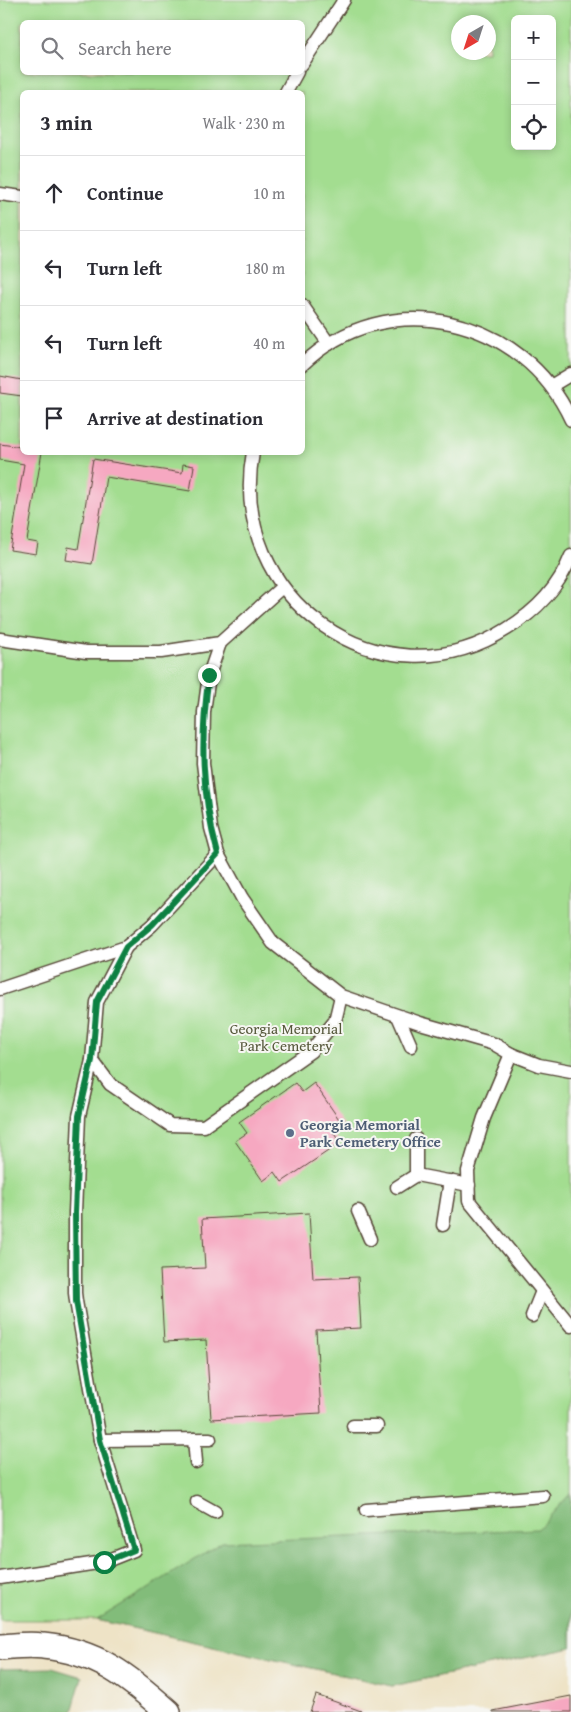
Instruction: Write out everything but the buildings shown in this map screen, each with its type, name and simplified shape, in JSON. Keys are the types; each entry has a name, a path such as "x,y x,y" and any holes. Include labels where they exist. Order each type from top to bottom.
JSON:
{"street":[{"path":"0,1647 42,1646 81,1653 120,1672 168,1712"}],"lane":[{"path":"305,59 344,0"},
{"path":"287,90 295,75"},
{"path":"0,194 20,197"},
{"path":"305,309 330,344"},
{"path":"305,363 330,344 351,333 374,325 407,320 448,322 472,329 516,352 535,368 551,386 571,420"},
{"path":"551,386 571,374"},
{"path":"252,455 249,493 252,518 259,542 269,565 282,587 300,607 320,624 343,638 367,648 420,656 472,647 488,640 519,622 539,605 556,585 571,556"},
{"path":"282,587 220,643 209,675 205,702 203,763 211,828 218,854 242,898 273,943 341,996 398,1016 494,1044 511,1054 539,1065 571,1071"},
{"path":"0,639 86,652 161,652 220,643"},
{"path":"0,989 126,947 152,925 218,854"},
{"path":"0,1578 104,1562 134,1550 100,1440 76,1301 75,1212 79,1116 92,1060 97,1002 126,947"},
{"path":"92,1060 110,1084 170,1125 204,1126 311,1052 334,1022 341,996"},
{"path":"398,1016 411,1046"},
{"path":"511,1054 484,1118 468,1170 470,1201 571,1326"},
{"path":"416,1140 416,1175"},
{"path":"397,1187 416,1175 469,1185"},
{"path":"443,1225 450,1182"},
{"path":"358,1211 370,1239"},
{"path":"532,1316 542,1290"},
{"path":"354,1426 377,1426"},
{"path":"194,1439 196,1462"},
{"path":"100,1440 210,1439"},
{"path":"366,1510 543,1496"},
{"path":"197,1502 215,1512"}],"green space":[{"name":"Georgia Memorial Park Cemetery","path":"0,0 571,0 571,1648 392,1686 97,1620 0,1620"},
{"path":"571,1493 571,1648 392,1686 97,1620 222,1542 538,1529"},
{"path":"52,1668 82,1677 72,1712 0,1712 0,1669"}],"place":[{"name":"Georgia Memorial Park Cemetery Office","path":"290,1133"}],"route":[{"path":"104,1562 134,1550 100,1440 76,1301 75,1212 79,1116 92,1060 97,1002 126,947 152,925 218,854 211,828 203,763 204,712 209,675"}]}
